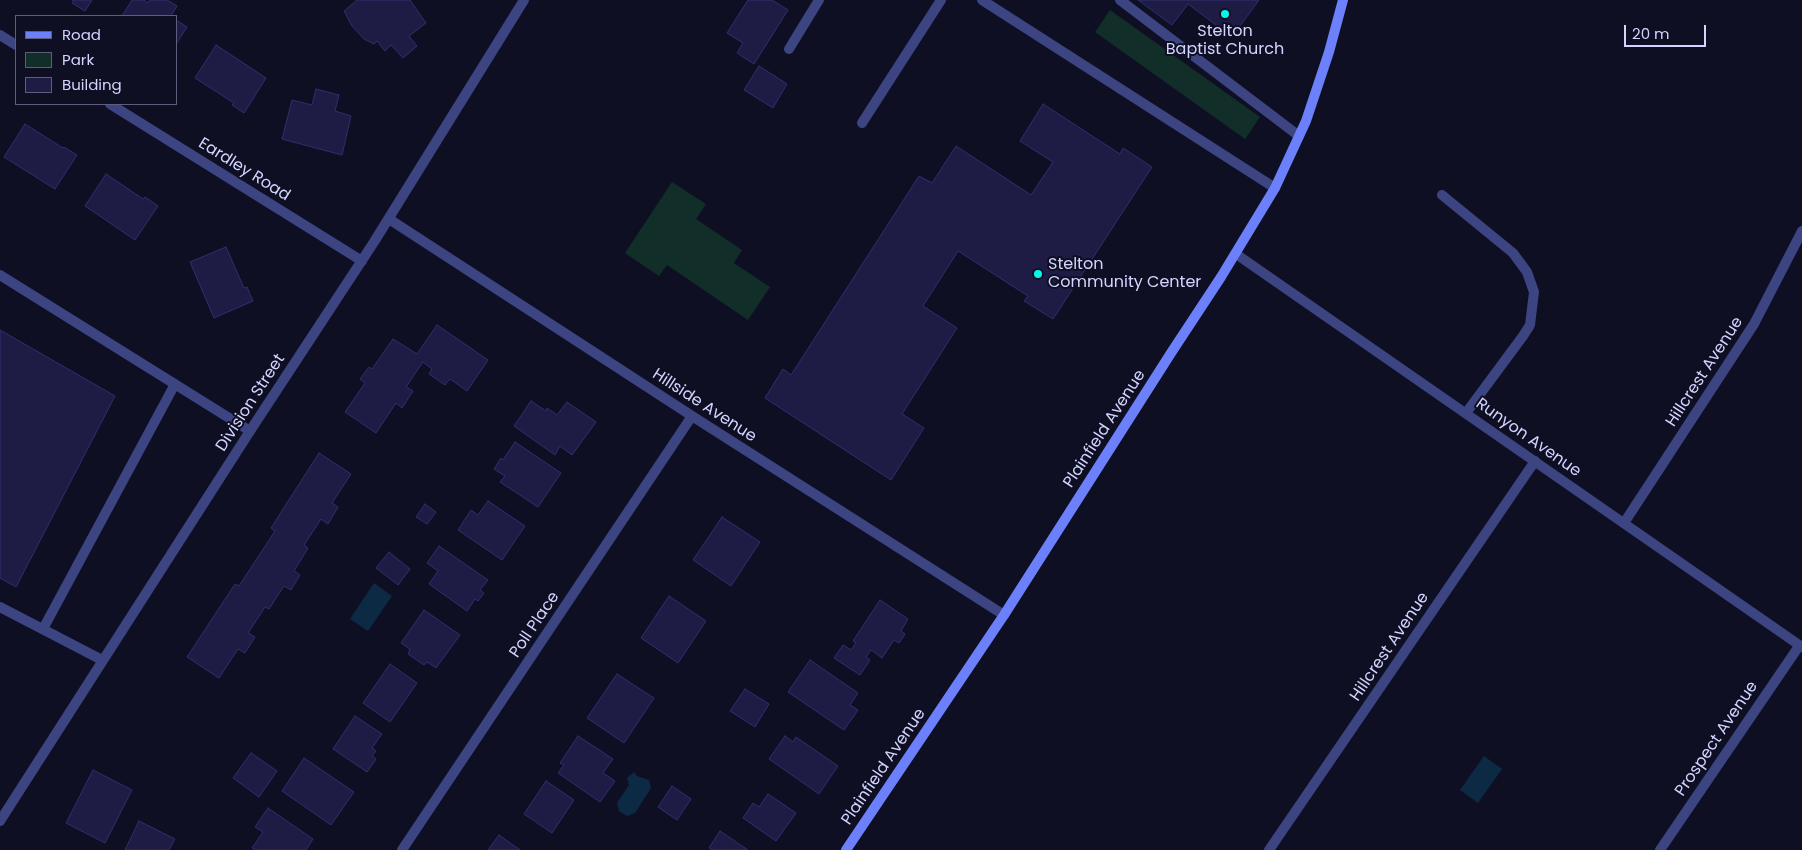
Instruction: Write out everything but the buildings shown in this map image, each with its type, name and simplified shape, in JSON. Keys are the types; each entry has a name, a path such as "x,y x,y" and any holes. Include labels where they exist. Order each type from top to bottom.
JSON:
{"main road":[{"name":"Plainfield Avenue","path":"846,850 1004,615 1236,254 1275,188 1306,122 1343,0"}],"street":[{"name":"Division Street","path":"0,821 250,431 362,262 524,0"},
{"path":"789,49 819,0"},
{"path":"862,123 941,0"},
{"path":"982,0 1275,188"},
{"path":"1120,0 1299,136"},
{"path":"0,35 15,44"},
{"name":"Eardley Road","path":"112,105 362,262"},
{"path":"1442,195 1513,253 1527,272 1534,292 1530,325 1466,413"},
{"name":"Hillside Avenue","path":"388,219 1004,615"},
{"name":"Hillcrest Avenue","path":"1624,523 1754,324 1802,232"},
{"name":"Runyon Avenue","path":"1236,254 1801,647"},
{"path":"0,275 250,431"},
{"path":"43,629 175,384"},
{"name":"Poll Place","path":"402,850 692,416"},
{"name":"Hillcrest Avenue","path":"1269,850 1535,461"},
{"path":"0,606 102,660"},
{"name":"Prospect Avenue","path":"1660,850 1801,647"}],"green space":[{"path":"1110,10 1260,117 1245,139 1095,32"},
{"path":"672,182 706,204 696,219 742,250 734,263 770,287 748,320 667,265 659,276 625,253"}],"water":[{"path":"374,583 392,596 368,631 350,619"},
{"path":"1484,756 1502,769 1478,803 1460,790"},
{"path":"634,772 637,776 649,780 651,788 635,813 627,816 619,811 617,803 629,785 627,778"}],"place":[{"name":"Stelton Baptist Church","path":"1225,14"},
{"name":"Stelton Community Center","path":"1038,274"}]}
